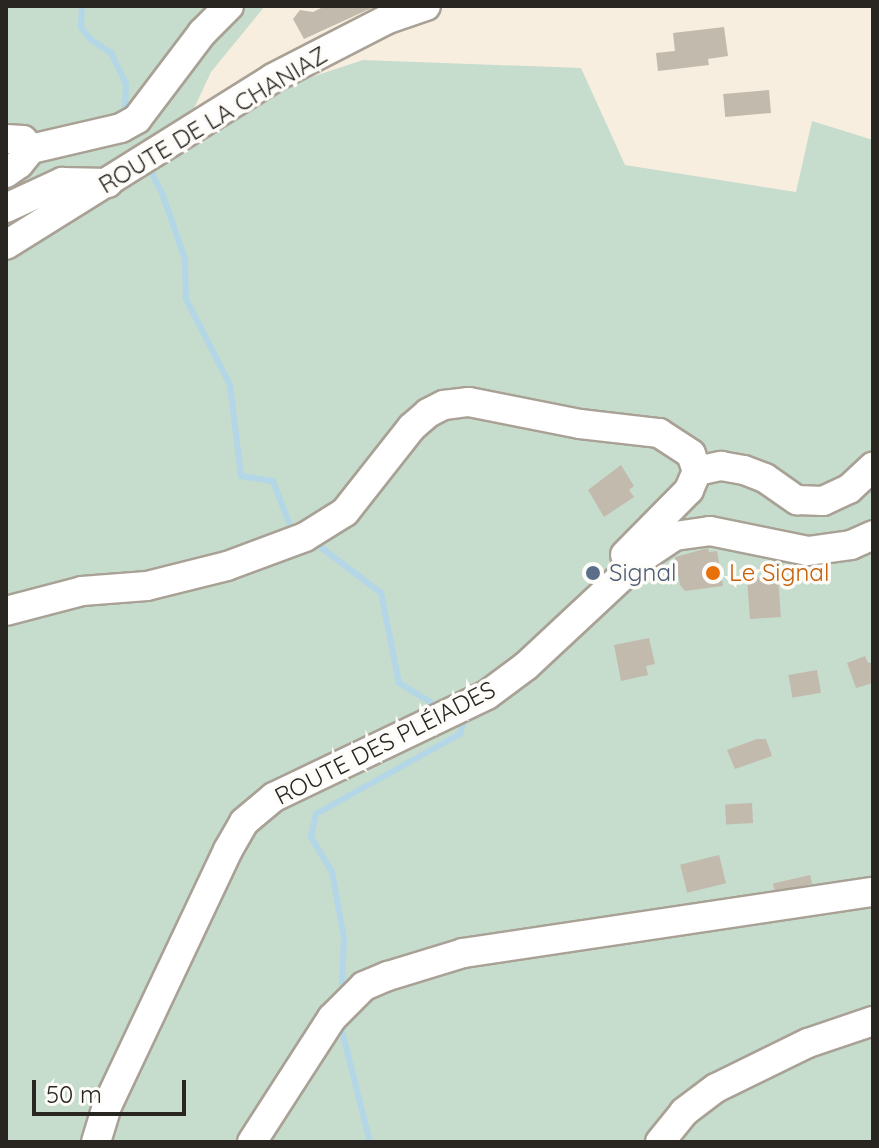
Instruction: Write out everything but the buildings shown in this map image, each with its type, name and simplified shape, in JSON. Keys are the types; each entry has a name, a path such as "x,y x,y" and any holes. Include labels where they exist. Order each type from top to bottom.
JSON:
{"street":[{"path":"6,173 27,156 18,144 129,123 202,33 229,6"},
{"name":"ROUTE DE LA CHANIAZ","path":"6,245 273,78 388,19 426,6"},
{"path":"6,208 62,182 117,178"},
{"path":"6,611 82,591 147,586 214,569 305,537 345,512 412,427 428,413 444,405 469,402 556,420 659,433 691,454 697,471 689,490 642,536 598,586 595,604"},
{"path":"697,471 721,466 744,470 765,478 797,500 823,501 849,489 873,467"},
{"name":"ROUTE DES PLÉIADES","path":"96,1142 107,1106 212,881 244,822 274,797 487,695 526,666 659,545 691,531 734,534 808,551 851,545 873,535"},
{"path":"252,1142 332,1018 364,986 388,976 463,953 873,892"},
{"path":"660,1142 684,1112 716,1088 808,1043 873,1021"}],"green space":[{"path":"6,6 265,6 211,72 190,117 363,60 581,68 625,165 796,192 812,121 873,140 873,1142 6,1142"}],"waterway":[{"path":"82,6 81,27 89,38 111,53 126,84 125,118"},
{"path":"147,164 162,193 185,259 186,299 230,385 241,476 273,481 289,523"},
{"path":"314,542 381,593 399,683 431,702"},
{"path":"342,984 344,938 332,872 311,837 316,814 460,734 464,720"},
{"path":"340,1023 370,1142"}],"place":[{"name":"Signal","path":"593,573"},
{"name":"Le Signal","path":"713,573"}]}
